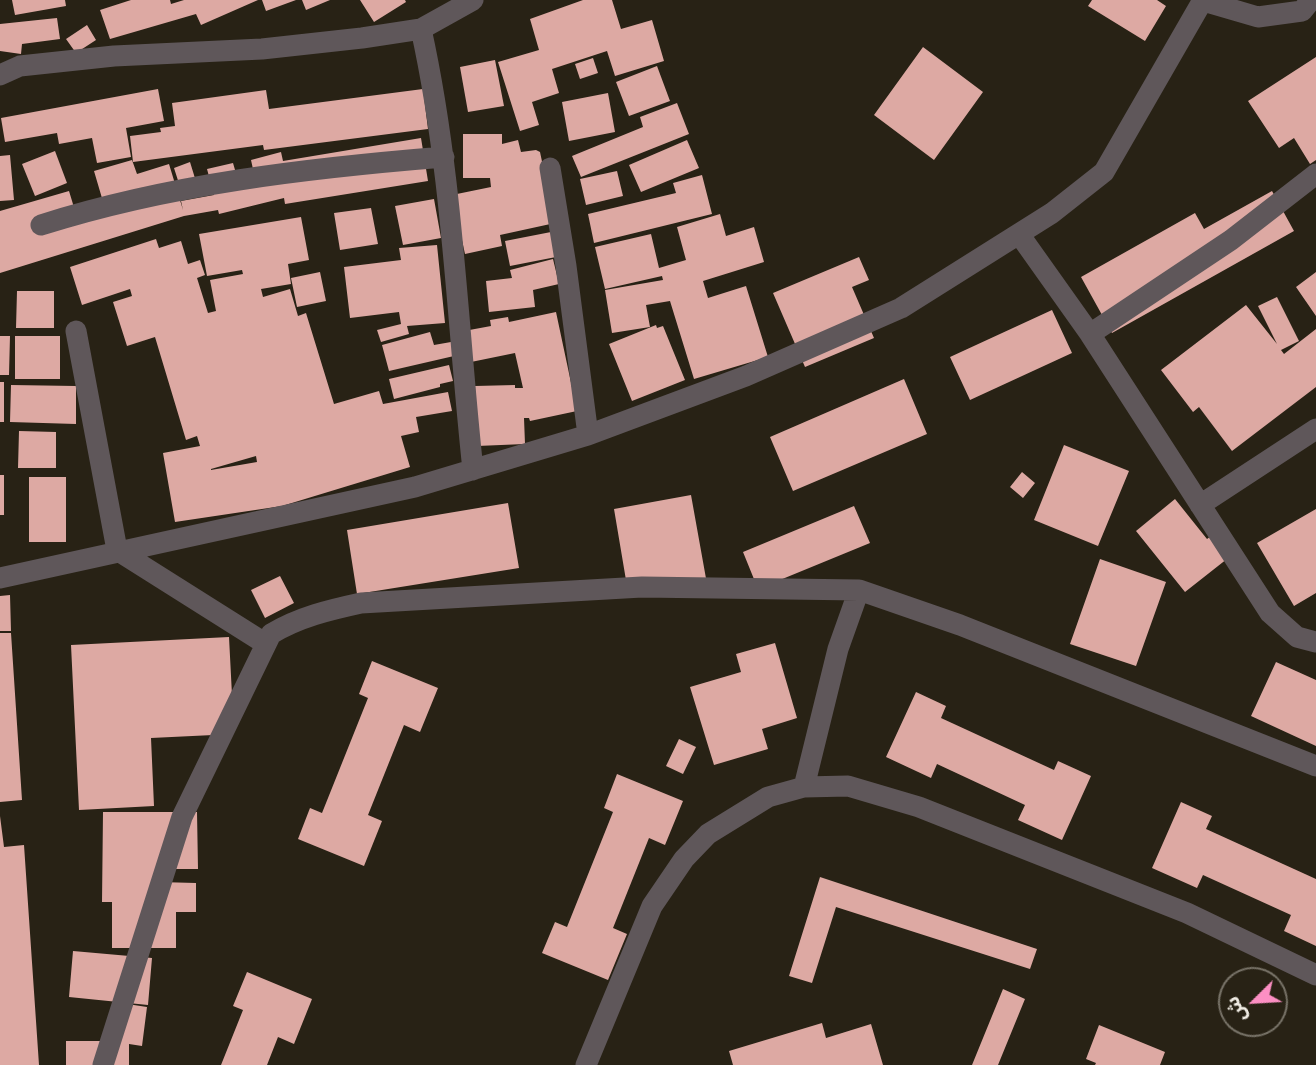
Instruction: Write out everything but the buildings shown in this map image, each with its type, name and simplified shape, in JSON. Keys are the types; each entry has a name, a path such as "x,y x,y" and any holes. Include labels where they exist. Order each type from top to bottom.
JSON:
{"street":[{"path":"0,75 20,66 114,56 262,49 421,29 473,0"},
{"path":"0,578 117,550 281,518 415,487 588,435 746,376 901,307 1052,213 1104,172 1203,1 1258,17 1302,10 1311,0"},
{"path":"421,29 436,99 444,157 473,470"},
{"path":"41,225 157,192 381,162 444,157"},
{"path":"550,168 588,435"},
{"path":"1090,334 1231,240 1316,174"},
{"path":"1018,234 1090,334 1270,612 1297,637 1316,642"},
{"path":"76,331 117,550 266,644"},
{"path":"1200,505 1316,429"},
{"path":"103,1065 182,817 271,634 290,622 361,603 642,587 859,590 960,625 1316,766"},
{"path":"804,787 838,649 859,590"},
{"path":"586,1065 652,906 684,859 708,834 768,797 804,787 848,786 919,807 1187,913 1316,975"}]}
